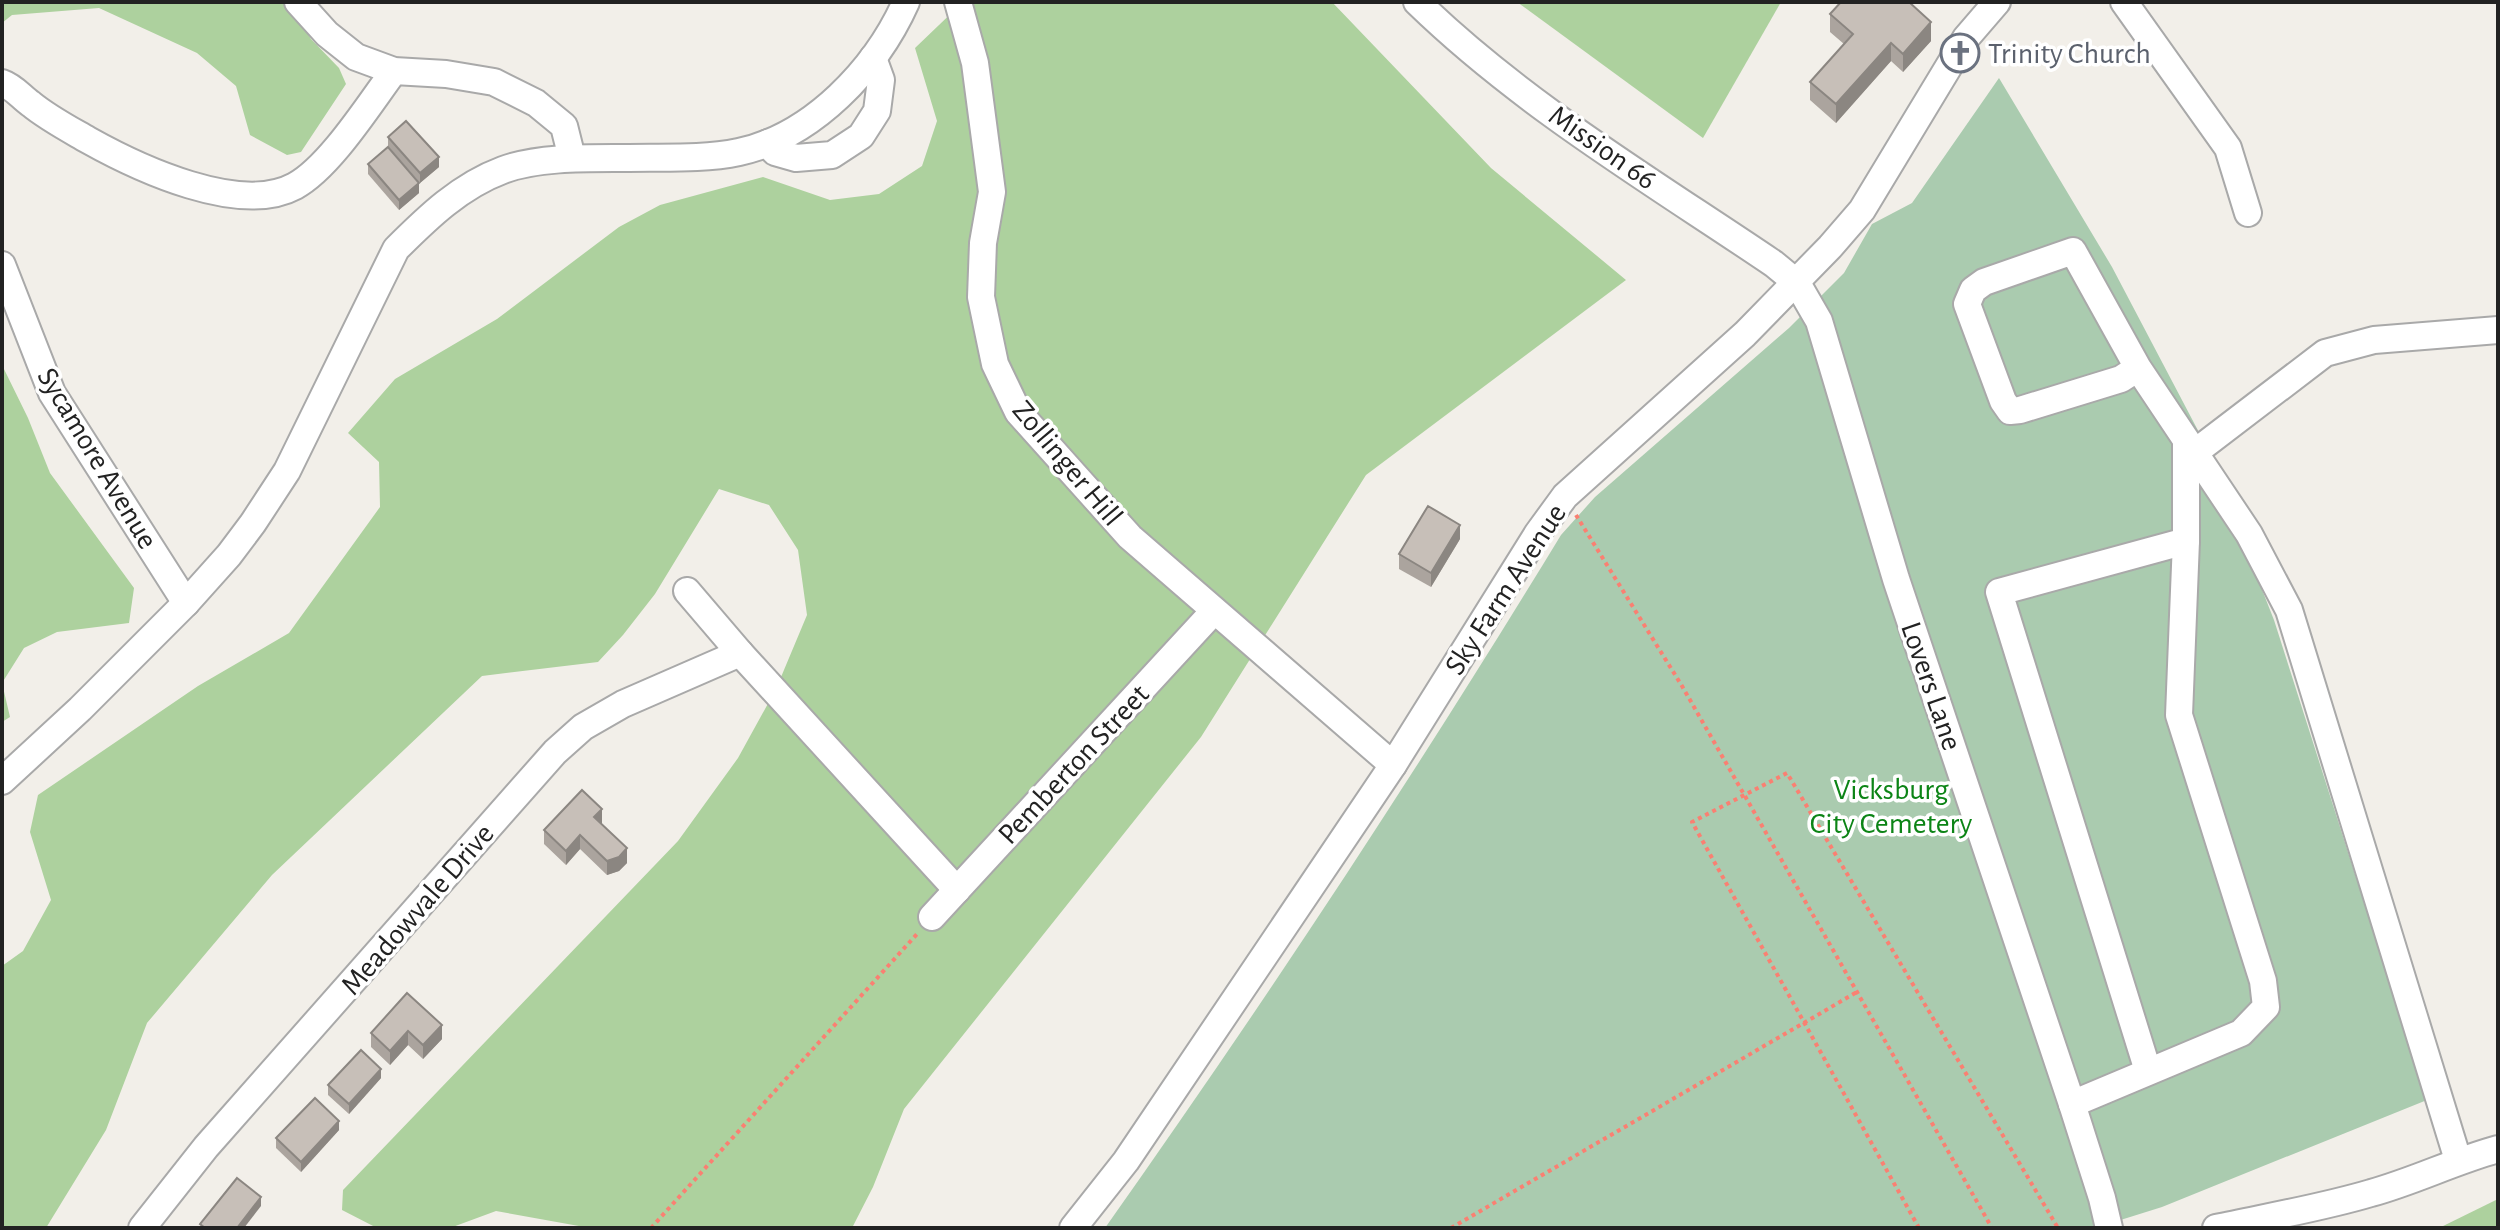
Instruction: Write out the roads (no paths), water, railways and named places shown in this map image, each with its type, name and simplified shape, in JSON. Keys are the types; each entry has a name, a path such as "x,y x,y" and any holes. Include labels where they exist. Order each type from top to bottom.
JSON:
{"street":[{"path":"298,2 327,34 356,57 394,71 446,74 494,82 536,103 564,126 572,158"},
{"path":"2,781 80,709 186,603 237,544 287,471 396,249 452,197 506,169 572,158 710,157 768,143 795,129 827,106 854,81 873,58 906,2"},
{"name":"Zollinger Hill","path":"958,2 975,63 992,192 983,243 981,297 995,364 1018,412 1130,537 1393,765"},
{"name":"Mission 66","path":"1417,2 1503,76 1797,283"},
{"name":"Sky Farm Avenue","path":"1073,1228 1126,1161 1393,765 1538,533 1565,496 1745,334 1797,283 1862,210 1966,38 1997,2"},
{"path":"2124,2 2228,148 2248,213"},
{"path":"768,143 775,152 796,158 832,155 861,136 877,111 881,80 873,58"},
{"path":"2,83 88,140 164,178 233,195 271,194 294,187 310,176 334,150 394,71"},
{"path":"2138,368 2121,379 2010,411 2003,401 1967,304 1973,290 1984,282 2073,251 2138,368 2249,534 2289,610 2458,1160"},
{"name":"Sycamore Avenue","path":"2,265 52,393 186,603"},
{"name":"Lovers Lane","path":"1797,283 1825,338 1896,579 2072,1104 2109,1228"},
{"path":"2190,448 2325,353 2374,340 2498,330"},
{"path":"2072,1104 2241,1033 2266,1007 2263,981 2179,715 2190,448"},
{"path":"2148,1071 1999,592 2186,541"},
{"path":"687,591 957,890"},
{"name":"Pemberton Street","path":"932,917 1214,611"},
{"name":"Meadowvale Drive","path":"142,1228 206,1147 555,752 583,727 623,704 740,653"},
{"path":"2216,1228 2368,1195 2420,1178 2458,1160 2498,1149"}],"place":[{"name":"Trinity Church","path":"1960,53"}],"park label":[{"name":"Vicksburg City Cemetery","path":"1891,806"}]}
